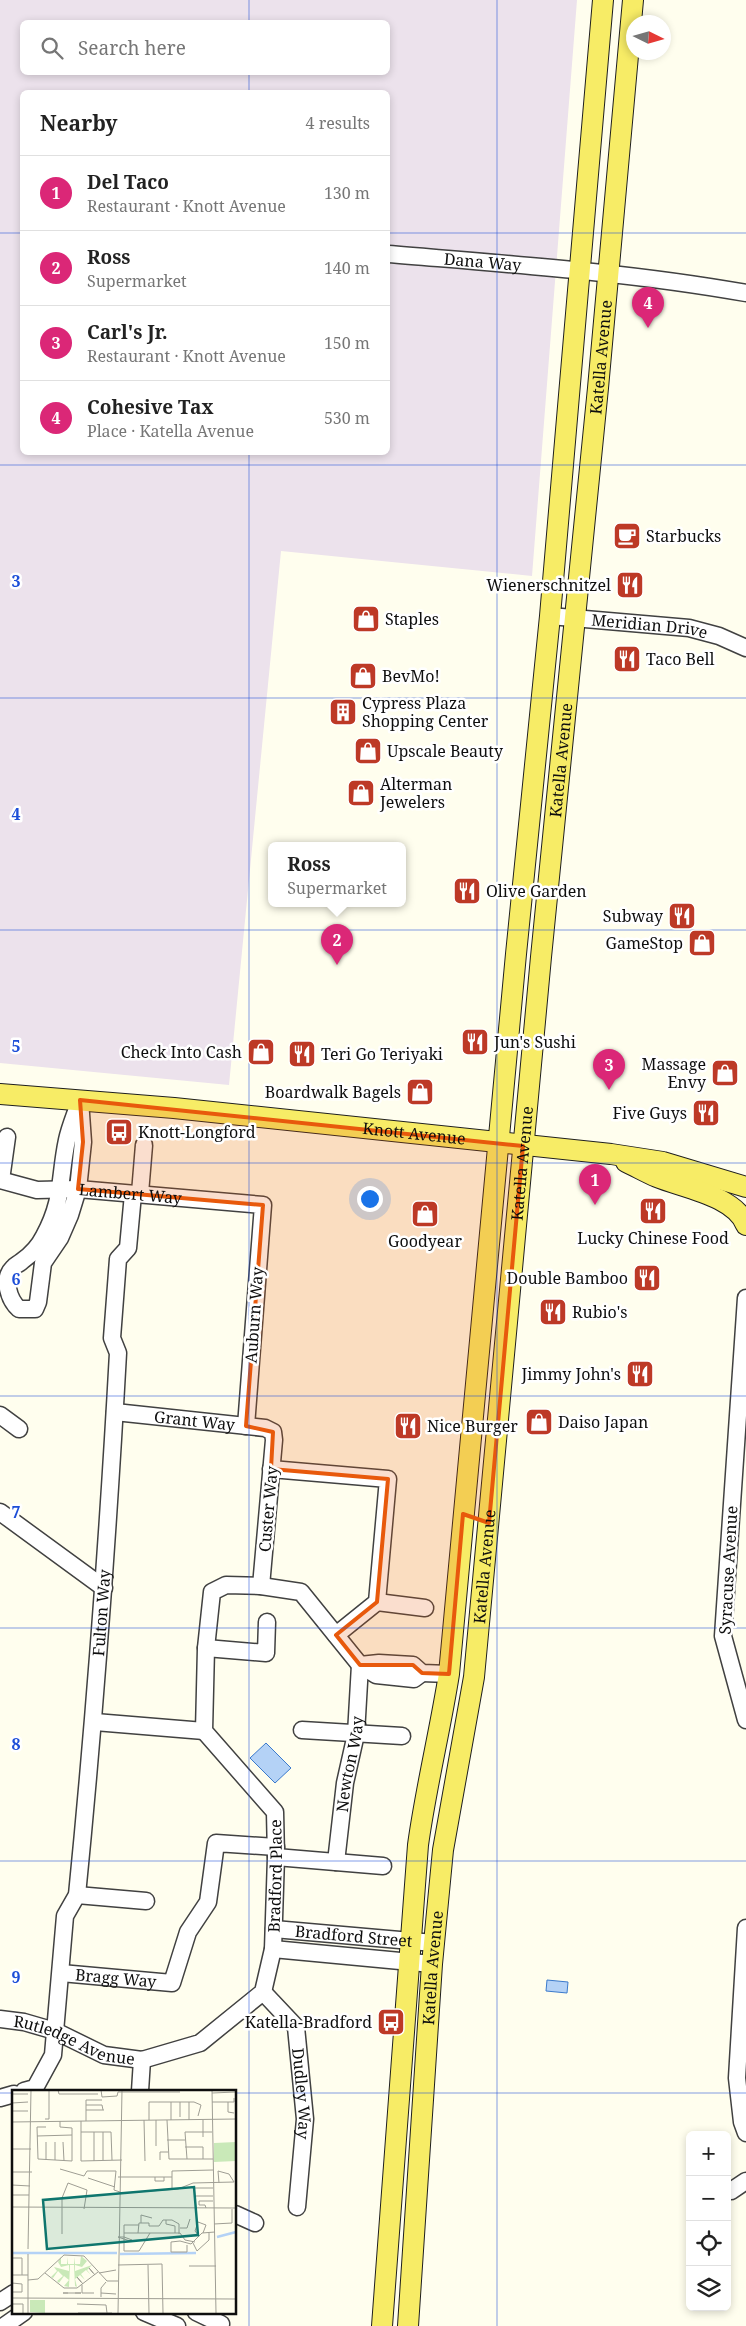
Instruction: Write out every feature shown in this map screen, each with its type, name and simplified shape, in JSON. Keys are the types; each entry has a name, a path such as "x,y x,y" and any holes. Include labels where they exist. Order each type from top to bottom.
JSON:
{"main road":[{"name":"Katella Avenue","path":"382,2326 418,1845 423,1804 442,1721 449,1674 498,1144 550,616 603,0"},
{"name":"Katella Avenue","path":"408,2326 434,1943 446,1826 467,1726 474,1677 633,0"},
{"name":"Knott Avenue","path":"0,1094 80,1100 611,1154 663,1162 746,1186"},
{"path":"611,1154 657,1177 704,1194 734,1208 743,1217 746,1225"},
{"path":"472,1420 482,1450 476,1518 489,1523"}],"street":[{"name":"Dana Way","path":"390,254 579,270 699,285 746,293"},
{"name":"Meridian Drive","path":"550,616 689,628 719,636 746,648"},
{"path":"80,1100 83,1142 78,1189 60,1238 38,1259 44,1237 55,1214 61,1190 67,1140 80,1100"},
{"path":"1,1180 7,1137"},
{"name":"Fulton Way","path":"28,2090 35,2088 53,2055 65,1916 77,1895 95,1722 104,1588 118,1353 112,1338 118,1259 128,1248 144,1145"},
{"name":"Lambert Way","path":"1,1180 37,1190 78,1189 263,1205"},
{"name":"Auburn Way","path":"246,1426 263,1205"},
{"name":"Syracuse Avenue","path":"746,1298 723,1636 746,1720"},
{"name":"Grant Way","path":"115,1412 265,1428 273,1432"},
{"path":"0,1415 19,1429"},
{"name":"Custer Way","path":"261,1586 272,1469 273,1432"},
{"path":"272,1469 388,1479 377,1602"},
{"path":"0,1512 104,1588"},
{"path":"95,1722 204,1731 206,1648 212,1592 226,1584 261,1586 300,1592 360,1665 376,1675 414,1679 422,1673 449,1674"},
{"path":"336,1635 377,1602 425,1608"},
{"path":"206,1648 266,1653 268,1622"},
{"name":"Newton Way","path":"336,1862 345,1783 356,1734 360,1665"},
{"path":"302,1730 402,1736"},
{"name":"Bradford Place","path":"204,1731 275,1812 276,1852 273,1949"},
{"name":"Bragg Way","path":"61,1973 172,1983 188,1932 208,1902 216,1844 276,1852"},
{"path":"276,1852 336,1862 383,1866"},
{"path":"77,1895 146,1901"},
{"path":"745,2126 737,2078 746,1928"},
{"name":"Bradford Street","path":"274,1930 434,1943"},
{"path":"263,1992 273,1949"},
{"name":"Bradford Street","path":"273,1949 432,1964"},
{"name":"Rutledge Avenue","path":"0,2018 24,2022 55,2031 104,2055 142,2060 200,2043 263,1992"},
{"name":"Dudley Way","path":"263,1992 296,2027 305,2119 296,2207"},
{"path":"140,2090 142,2060"},
{"path":"731,2190 746,2181"},
{"path":"236,2214 255,2224"},
{"path":"0,2302 12,2294"},
{"path":"4,2326 21,2314"},
{"path":"149,2314 177,2326"},
{"path":"200,2314 221,2324"}],"highlighted area":[{"path":"80,1100 523,1146 489,1523 463,1514 449,1674 422,1673 413,1665 360,1665 336,1635 377,1602 388,1479 271,1469 273,1432 246,1426 263,1205 78,1189 83,1142"}],"shaded area":[{"path":"0,0 577,0 532,576 281,551 229,1085 0,1063"}],"water":[{"path":"266,1743 291,1768 275,1783 250,1758"},
{"path":"547,1980 568,1982 567,1993 546,1991"}],"place":[{"name":"Cohesive Tax","path":"648,328"},
{"name":"Starbucks","path":"627,536"},
{"name":"Wienerschnitzel","path":"630,585"},
{"name":"Staples","path":"366,619"},
{"name":"Taco Bell","path":"627,659"},
{"name":"BevMo!","path":"363,676"},
{"name":"Cypress Plaza Shopping Center","path":"343,712"},
{"name":"Upscale Beauty","path":"368,751"},
{"name":"Alterman Jewelers","path":"361,793"},
{"name":"Olive Garden","path":"467,891"},
{"name":"Subway","path":"682,916"},
{"name":"GameStop","path":"702,943"},
{"name":"Ross","path":"337,965"},
{"name":"Jun's Sushi","path":"475,1042"},
{"name":"Check Into Cash","path":"261,1052"},
{"name":"Teri Go Teriyaki","path":"302,1054"},
{"name":"Massage Envy","path":"725,1073"},
{"name":"Carl's Jr.","path":"609,1090"},
{"name":"Boardwalk Bagels","path":"420,1092"},
{"name":"Five Guys","path":"706,1113"},
{"name":"Knott-Longford","path":"119,1132"},
{"name":"Del Taco","path":"595,1205"},
{"name":"Lucky Chinese Food","path":"653,1211"},
{"name":"Goodyear","path":"425,1214"},
{"name":"Double Bamboo","path":"647,1278"},
{"name":"Rubio's","path":"553,1312"},
{"name":"Jimmy John's","path":"640,1374"},
{"name":"Daiso Japan","path":"539,1422"},
{"name":"Nice Burger","path":"408,1426"},
{"name":"Katella-Bradford","path":"391,2022"}]}
